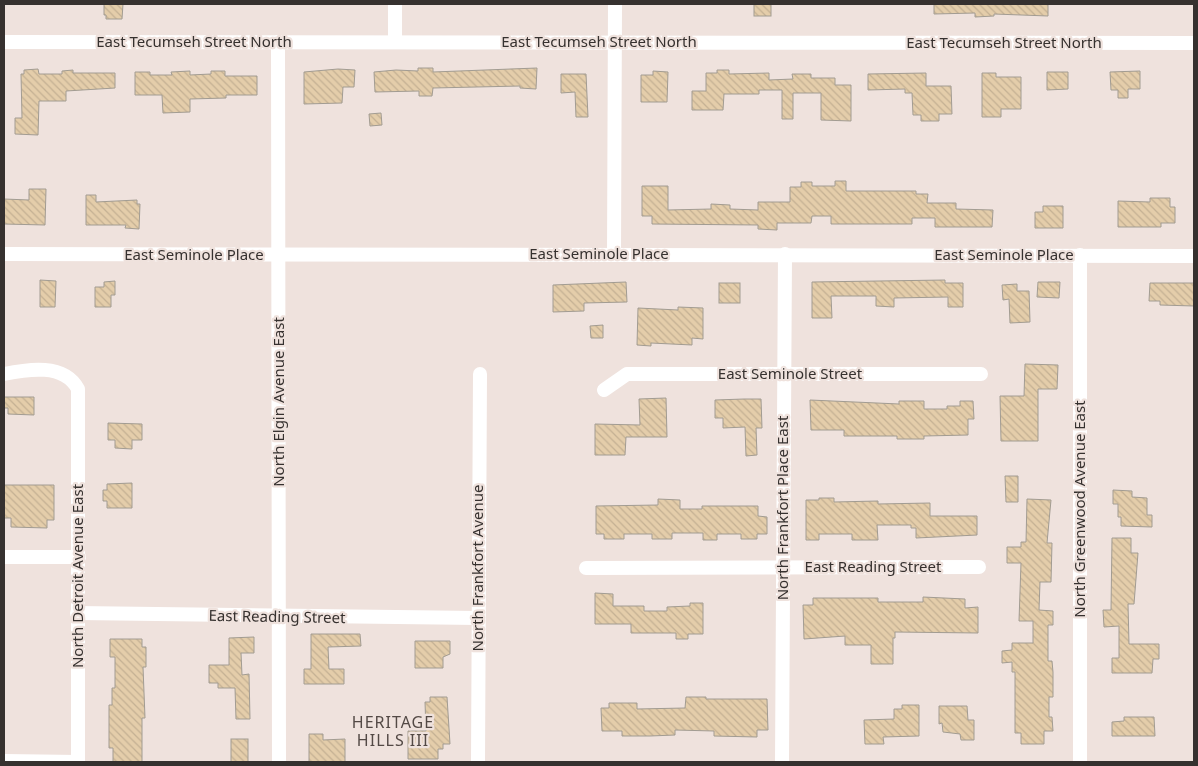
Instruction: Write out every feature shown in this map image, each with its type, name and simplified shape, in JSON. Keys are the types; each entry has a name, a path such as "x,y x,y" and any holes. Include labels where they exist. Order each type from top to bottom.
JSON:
{"street":[{"path":"395,42 396,4"},
{"path":"614,254 615,4"},
{"name":"East Tecumseh Street North","path":"4,42 1194,43"},
{"name":"North Elgin Avenue East","path":"278,42 278,762"},
{"name":"East Seminole Place","path":"4,254 1194,256"},
{"name":"North Frankfort Place East","path":"782,762 785,254"},
{"name":"North Greenwood Avenue East","path":"1080,255 1080,762"},
{"name":"North Detroit Avenue East","path":"4,374 29,370 56,372 73,381 78,389 78,762"},
{"name":"North Frankfort Avenue","path":"478,762 480,374"},
{"name":"East Seminole Street","path":"604,390 627,374 981,374"},
{"path":"4,558 79,558"},
{"name":"East Reading Street","path":"586,568 979,567"},
{"name":"East Reading Street","path":"77,613 478,618"},
{"path":"4,762 78,762"}],"building":[{"path":"104,4 123,4 122,19 106,19"},
{"path":"754,4 771,4 771,16 754,16"},
{"path":"934,4 1048,4 1048,16 994,14 994,16 975,17 975,13 934,14"},
{"path":"418,68 433,68 433,72 537,68 536,89 520,88 520,86 433,88 432,96 419,96 419,91 375,92 374,72 418,71"},
{"path":"38,69 39,74 62,74 62,71 73,70 73,73 115,73 115,88 66,91 66,101 39,101 38,135 15,134 15,118 22,118 21,74 24,74 24,70"},
{"path":"338,69 355,70 354,87 343,87 342,103 304,104 304,72"},
{"path":"717,70 729,70 729,74 769,73 769,80 793,79 792,74 811,74 811,78 835,78 835,85 851,85 851,121 821,120 821,93 793,93 793,119 782,119 782,90 759,90 759,94 724,94 723,110 692,110 692,91 706,91 706,73 717,73"},
{"path":"190,71 190,75 211,74 211,71 225,71 225,76 257,76 257,95 226,95 226,98 190,99 190,112 163,113 162,95 135,95 135,72 150,72 150,75 172,75 171,72"},
{"path":"653,71 668,72 667,102 641,102 641,75 653,75"},
{"path":"1140,71 1140,89 1128,89 1128,98 1118,98 1118,90 1111,90 1110,72"},
{"path":"1047,72 1068,72 1068,89 1047,90"},
{"path":"926,73 926,86 951,86 952,114 939,114 939,121 921,121 921,115 913,115 912,93 905,93 905,89 868,90 868,74"},
{"path":"982,73 996,73 996,77 1021,77 1021,109 1001,109 1001,117 982,117"},
{"path":"561,74 586,74 588,117 576,117 575,92 561,93"},
{"path":"381,113 382,125 370,126 369,114"},
{"path":"835,181 846,181 846,191 916,191 916,194 928,194 927,203 956,203 956,209 993,210 992,227 935,227 935,218 912,218 912,224 831,224 831,216 812,216 811,223 777,223 777,230 758,229 758,225 652,224 652,216 642,216 642,186 668,186 668,210 711,209 711,204 730,205 730,209 758,210 758,202 790,202 790,187 801,187 801,182 812,182 812,186 835,186"},
{"path":"29,189 46,189 45,225 4,224 4,199 29,200"},
{"path":"86,195 96,195 96,202 137,200 137,204 140,204 139,229 125,228 126,225 86,225"},
{"path":"1150,198 1170,198 1170,207 1175,207 1175,223 1161,223 1161,227 1118,227 1118,201 1150,202"},
{"path":"1043,206 1063,206 1063,228 1035,228 1035,212 1043,212"},
{"path":"40,280 56,281 55,307 40,307"},
{"path":"945,280 945,283 963,283 963,307 948,307 948,297 894,298 894,307 876,306 876,296 831,296 832,318 812,318 812,282"},
{"path":"115,281 115,295 111,295 111,307 95,307 95,287 104,287 104,282"},
{"path":"626,282 627,302 584,303 584,311 553,312 553,285"},
{"path":"1038,282 1060,282 1059,298 1037,297"},
{"path":"719,283 740,283 740,303 719,303"},
{"path":"1150,283 1194,283 1194,306 1160,305 1160,301 1149,301"},
{"path":"1017,284 1017,291 1029,291 1030,322 1010,323 1009,299 1003,300 1002,285"},
{"path":"678,307 703,308 703,339 692,338 692,345 651,343 651,346 637,345 638,308 678,310"},
{"path":"603,325 603,338 591,338 590,326"},
{"path":"1025,364 1058,365 1057,389 1038,389 1038,441 1001,441 1000,396 1024,396"},
{"path":"4,397 34,397 34,415 8,414 8,408 4,408"},
{"path":"666,398 667,437 626,437 625,455 595,455 595,424 640,425 639,399"},
{"path":"761,399 762,428 756,428 757,455 746,456 745,427 723,428 723,418 715,418 715,400"},
{"path":"810,400 899,404 899,401 924,401 924,409 947,409 947,406 960,406 960,401 973,401 974,419 968,419 968,435 924,436 924,439 897,439 897,436 844,436 844,430 811,430"},
{"path":"108,423 142,424 142,440 132,440 132,449 115,448 115,440 108,440"},
{"path":"1005,476 1018,476 1018,502 1006,502"},
{"path":"132,483 132,508 107,508 107,501 103,501 103,490 107,490 107,484"},
{"path":"4,485 54,485 54,520 47,520 47,528 11,527 11,518 4,518"},
{"path":"1113,490 1132,491 1132,497 1147,498 1147,515 1152,515 1152,527 1121,526 1121,517 1118,517 1118,504 1113,504"},
{"path":"819,498 834,498 834,502 878,501 878,504 930,503 930,516 977,516 977,535 916,538 916,528 911,528 911,525 877,525 878,540 852,540 852,534 819,534 819,540 806,540 806,500 819,500"},
{"path":"658,499 680,500 680,509 702,509 702,506 758,506 758,516 767,517 767,534 757,534 757,539 741,539 741,534 717,534 717,540 703,540 703,533 672,533 672,539 652,539 652,534 624,534 624,539 604,539 604,534 596,534 596,506 658,505"},
{"path":"1027,499 1051,500 1047,543 1052,543 1051,582 1040,582 1039,610 1053,611 1053,625 1048,625 1048,661 1052,661 1053,672 1053,697 1049,697 1049,717 1052,717 1053,731 1044,731 1044,744 1021,744 1021,733 1015,733 1015,672 1012,672 1012,662 1002,663 1002,651 1012,650 1012,643 1033,643 1033,621 1019,621 1021,563 1007,563 1007,547 1021,547 1021,542 1026,542"},
{"path":"1112,538 1131,538 1131,553 1138,553 1134,604 1128,604 1129,644 1159,644 1159,659 1153,659 1152,673 1112,673 1112,658 1119,658 1119,626 1104,627 1103,610 1111,610"},
{"path":"595,593 613,594 613,606 644,606 644,611 667,611 667,607 690,606 690,603 703,603 703,634 688,634 688,639 676,639 676,633 631,633 631,624 595,624"},
{"path":"923,597 965,599 965,608 978,607 978,633 895,632 895,638 893,638 893,664 871,664 871,645 845,645 845,636 804,639 803,605 813,605 813,598 878,598 878,602 923,602"},
{"path":"311,634 360,634 361,646 328,647 329,669 344,669 344,684 304,684 304,669 311,669"},
{"path":"254,637 254,653 241,653 242,675 249,674 250,719 236,719 235,688 218,688 218,683 209,683 209,665 229,665 229,638"},
{"path":"110,639 142,639 142,647 146,647 146,667 143,667 145,718 142,718 142,762 113,762 113,748 109,748 109,705 112,705 112,688 115,688 115,657 110,657"},
{"path":"415,641 450,641 450,654 443,657 443,668 415,668"},
{"path":"430,697 447,697 450,744 443,744 443,749 438,749 438,759 408,759 408,731 426,731 425,702 430,702"},
{"path":"686,697 706,697 706,699 767,699 768,730 757,730 757,737 714,736 714,731 675,730 675,735 622,736 622,731 602,731 601,708 609,708 609,703 637,703 637,709 685,708"},
{"path":"902,705 919,705 919,736 883,737 884,744 865,744 864,720 894,719 894,709 902,709"},
{"path":"939,706 967,706 968,720 974,720 974,740 961,740 960,734 943,732 942,723 939,724"},
{"path":"1124,717 1154,717 1155,736 1112,736 1112,722 1124,721"},
{"path":"309,734 323,734 323,740 345,739 345,762 309,762"},
{"path":"231,739 248,739 248,762 231,762"}],"district":[{"name":"HERITAGE HILLS III","path":"393,731"}]}
